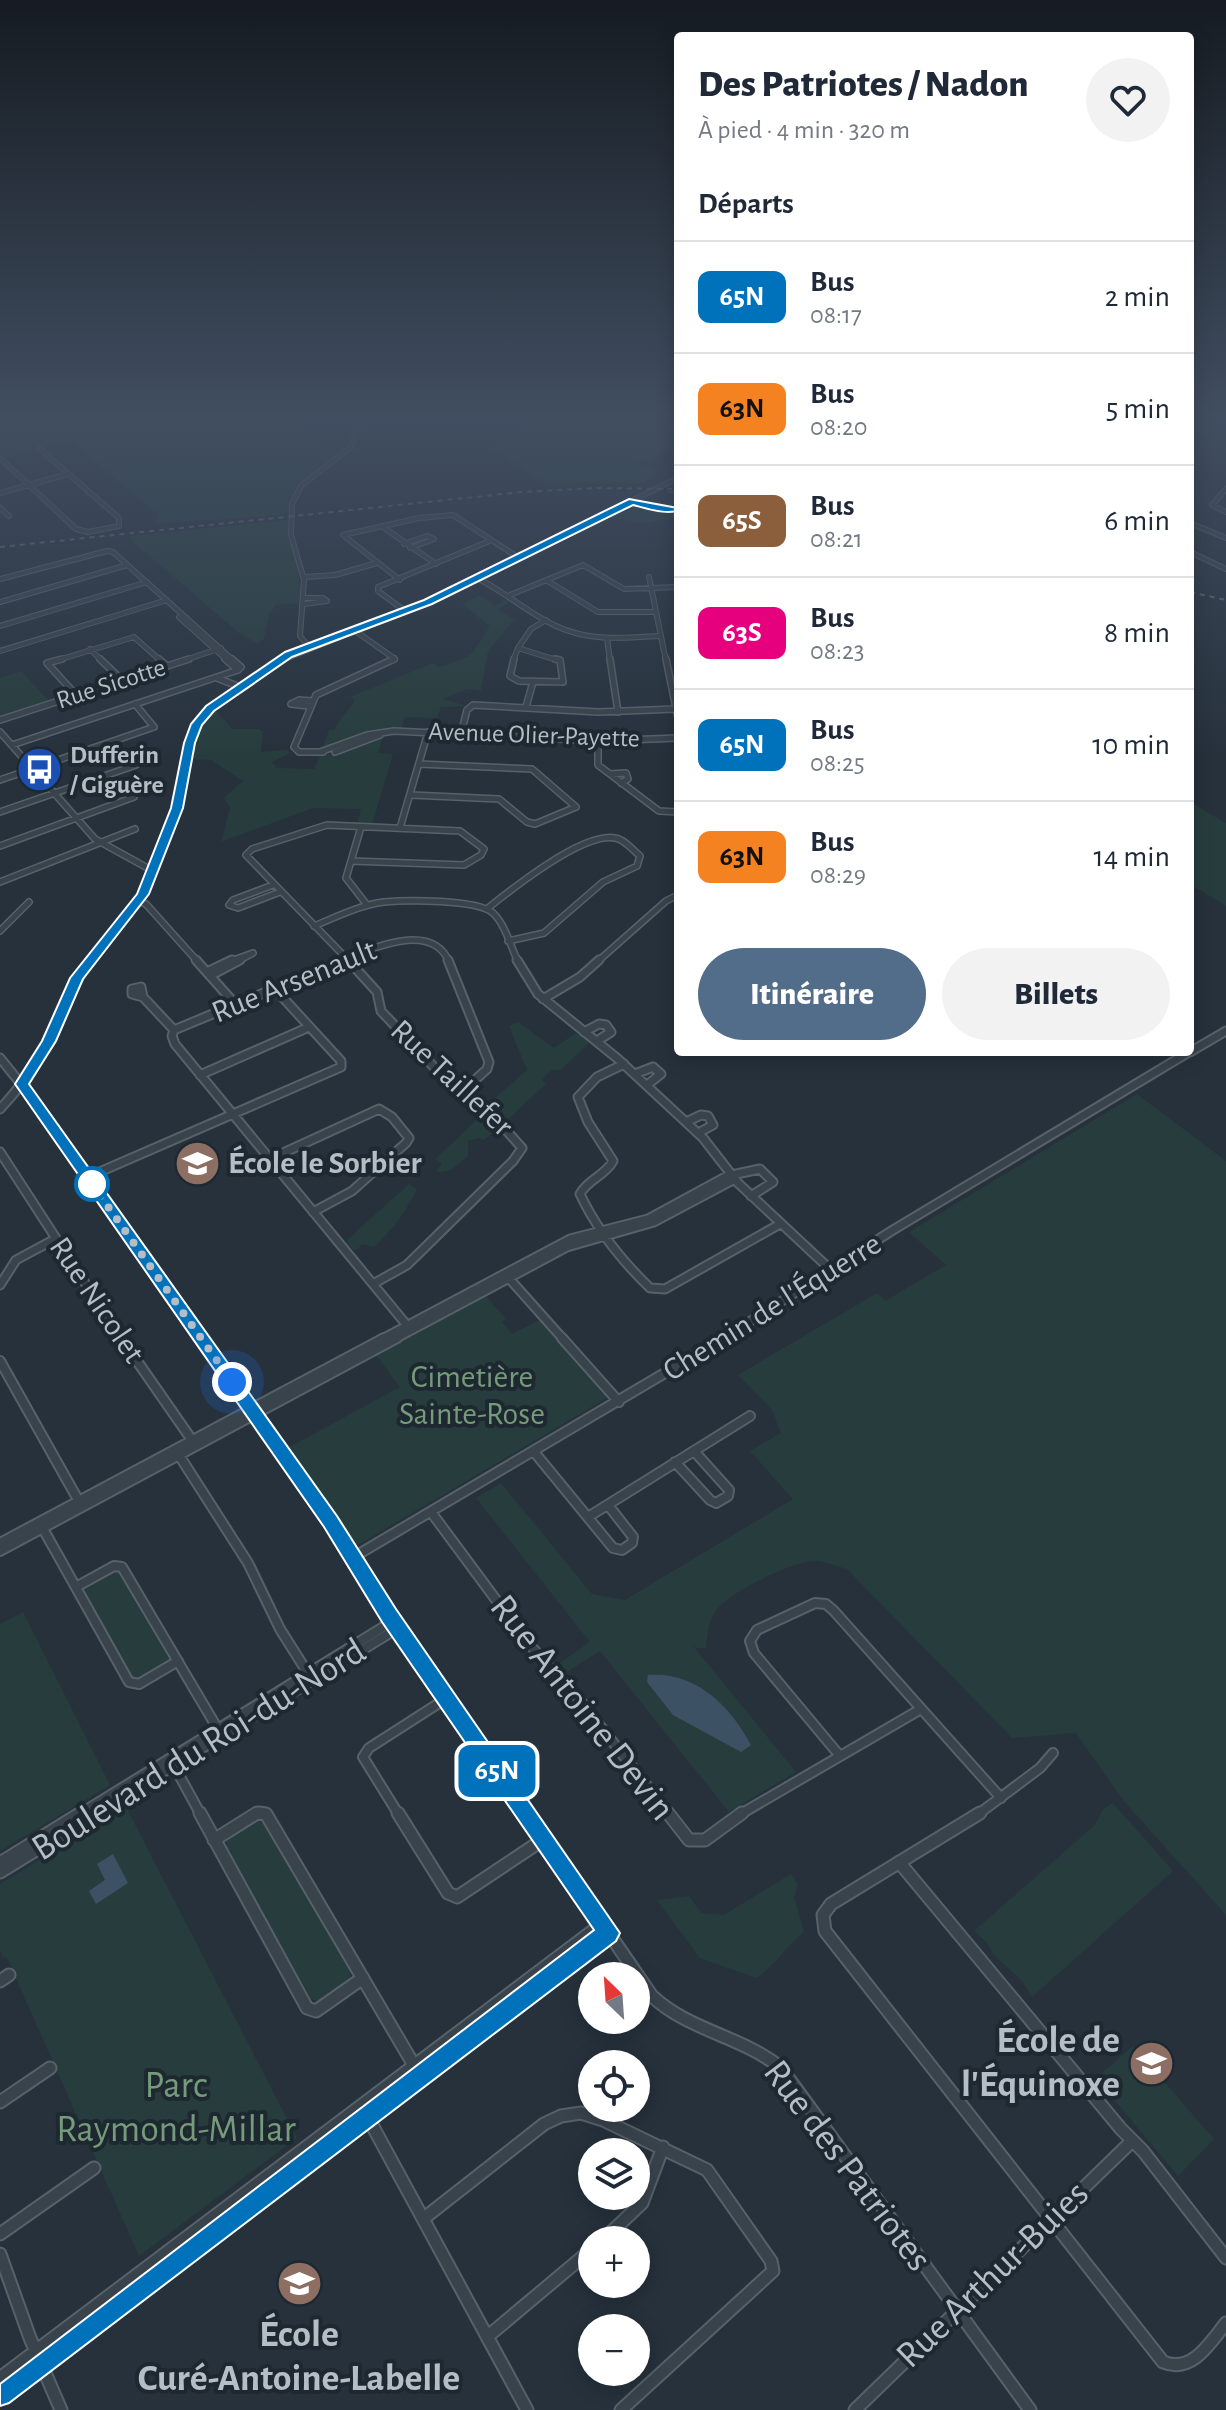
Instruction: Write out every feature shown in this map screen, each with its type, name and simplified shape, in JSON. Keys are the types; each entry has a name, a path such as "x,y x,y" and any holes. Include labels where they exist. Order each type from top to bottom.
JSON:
{"street":[{"path":"290,531 304,577 300,634 308,646"},
{"path":"363,531 343,536 400,580"},
{"path":"389,531 436,564"},
{"path":"479,531 519,558"},
{"path":"0,1109 22,1084 49,1041 77,978 139,901 177,808 185,756 196,727 210,709 282,658 405,611 572,531"},
{"path":"404,544 428,536 434,539 410,548"},
{"path":"405,611 377,590 380,586 492,540"},
{"path":"0,579 85,554 107,551 238,670 12,745"},
{"path":"1194,554 1226,569"},
{"path":"304,577 335,575 377,563"},
{"path":"0,602 124,565"},
{"path":"510,595 584,565 623,588 674,587"},
{"path":"649,577 674,699"},
{"path":"477,578 569,632 607,638 660,636"},
{"path":"546,580 598,612 656,612"},
{"path":"0,626 144,583"},
{"path":"0,651 165,601"},
{"path":"517,648 562,662 562,682 533,682 510,677 517,648 534,626 546,620"},
{"name":"Avenue Olier-Payette","path":"358,628 393,656 393,662 324,691 310,704 294,748 299,752 351,748 389,732 598,741 674,738"},
{"path":"76,695 47,664 135,637 167,666"},
{"path":"607,638 618,712"},
{"path":"90,649 122,680"},
{"name":"Rue Sicotte","path":"0,720 218,649"},
{"path":"220,677 242,685"},
{"path":"670,679 674,678"},
{"path":"526,707 533,682"},
{"path":"0,780 154,727 135,704"},
{"path":"461,734 467,710 472,705 618,712 674,709"},
{"path":"0,732 100,843 153,871"},
{"path":"400,828 428,732"},
{"path":"598,741 596,761 659,811 674,812"},
{"path":"411,795 499,799 527,822 535,824 576,807 532,769 419,764"},
{"path":"0,812 136,765"},
{"path":"610,774 627,773 628,779 621,783"},
{"path":"0,846 134,797"},
{"name":"Rue Taillefer","path":"351,861 464,865 484,851 462,831 315,826 248,851 247,857 375,989 381,1011 447,1081 478,1099 521,1144 522,1151 407,1265 373,1284"},
{"path":"361,827 347,881 367,905"},
{"path":"0,882 135,829"},
{"path":"488,908 545,864 606,837 618,837 640,856 637,866 603,882 544,933 508,941"},
{"path":"273,885 233,900 229,905 238,908 280,892"},
{"path":"543,999 585,974 674,897"},
{"path":"139,901 146,904 236,1005"},
{"path":"314,926 367,905 398,901 468,904 488,908 497,917 523,973 543,999 647,1085 716,1151 733,1177 751,1196 832,1271"},
{"path":"0,931 29,902"},
{"name":"Rue Arsenault","path":"174,1030 393,941 441,945 489,1062 486,1071 463,1091"},
{"path":"247,953 254,954 209,974 247,953"},
{"path":"88,1177 341,1067 341,1061 275,989"},
{"path":"143,997 174,1030 173,1042 409,1328"},
{"path":"584,1032 599,1024 606,1025 611,1032 597,1041"},
{"path":"200,1075 309,1027"},
{"name":"Chemin de l'Équerre","path":"1194,1050 1226,1031"},
{"name":"Chemin de l'Équerre","path":"352,1558 535,1453 832,1271 893,1230 1183,1056"},
{"name":"Rue des Patriotes","path":"0,1058 22,1084 330,1521 395,1624 664,2008 705,2029 755,2048 781,2068 1030,2410"},
{"path":"624,1064 595,1079 578,1099 589,1124 612,1159 608,1171 580,1190 581,1198 609,1245 648,1286 660,1290 780,1224"},
{"path":"635,1074 653,1067 661,1074 647,1085"},
{"path":"270,1159 380,1109 408,1137 352,1191 313,1212"},
{"path":"686,1122 701,1115 708,1116 714,1124 698,1133"},
{"name":"Rue Nicolet","path":"0,1152 103,1314 164,1396 194,1444"},
{"path":"0,1551 41,1525 507,1276 570,1239 654,1222 733,1177 758,1169 772,1179 771,1184 751,1196"},
{"path":"0,1285 14,1261 55,1239"},
{"path":"507,1276 619,1402"},
{"path":"0,1361 6,1384 80,1504"},
{"path":"588,1517 750,1416"},
{"path":"675,1462 710,1500 716,1503 723,1500 729,1490 694,1451"},
{"path":"177,1452 248,1563 280,1629 310,1677"},
{"path":"535,1453 613,1548 624,1549 632,1543 633,1537 608,1505"},
{"name":"Rue Antoine Devin","path":"431,1512 528,1643 579,1699 686,1839 705,1840 754,1804 921,1709"},
{"path":"0,1543 41,1525"},
{"path":"41,1525 130,1683 139,1684 178,1661"},
{"path":"76,1587 114,1566 122,1567 220,1733"},
{"path":"840,1756 754,1653 750,1641 757,1630 811,1604 826,1604 1001,1798"},
{"name":"Boulevard du Roi-du-Nord","path":"0,1863 220,1733 395,1624"},
{"path":"447,1698 369,1748 363,1757 446,1890 453,1896 464,1895 544,1839"},
{"path":"1053,1753 1040,1768 1001,1798 827,1907 822,1915 823,1927 1167,2365 1179,2368 1187,2365 1226,2323"},
{"path":"172,1762 307,2008 316,2011 363,1978"},
{"name":"Boulevard du Roi-du-Nord","path":"0,1872 172,1762"},
{"path":"214,1840 257,1813 266,1814 417,2070"},
{"path":"899,1862 1226,2258"},
{"path":"0,2393 40,2356 606,1929"},
{"path":"0,2102 50,2068"},
{"path":"364,2110 527,2410"},
{"path":"423,2219 539,2127 561,2116 576,2113 597,2117 663,2147 713,2176 771,2261 773,2271 621,2410"},
{"name":"Rue Arthur-Buies","path":"855,2410 1132,2141"},
{"path":"618,2226 642,2203 663,2147"},
{"path":"0,2234 94,2168"},
{"path":"0,2254 30,2338 61,2410"},
{"path":"487,2337 578,2261"},
{"path":"0,2378 40,2356"}],"green space":[{"path":"174,531 289,531 301,603 276,605 269,614 264,639 258,644 238,632 130,536"},
{"path":"479,595 495,606 508,598 512,600 499,609 514,620 488,651 481,691 467,689 443,699 467,706 441,707 437,718 405,717 401,729 367,733 322,750 329,730 335,730 355,699 350,697 433,663 439,667 471,653 490,626 462,604"},
{"path":"21,671 50,702 0,718 0,678"},
{"path":"214,709 233,729 259,729 263,732 261,752 287,750 290,753 272,762 277,768 314,769 320,756 349,751 383,736 378,753 393,754 372,825 357,824 361,809 313,808 221,842 230,808 224,798 243,781 211,760 188,759 200,727"},
{"path":"1194,804 1226,823 1226,906 1194,886"},
{"path":"518,1022 554,1048 576,1033 593,1043 590,1042 561,1070 551,1070 542,1080 546,1084 506,1121 501,1114 503,1103 489,1103 527,1070 509,1026"},
{"path":"1137,1094 1226,1161 1226,1915 1123,1800 1076,1733 1012,1738 847,1569 824,1562 800,1564 745,1588 715,1612 709,1625 706,1648 696,1648 690,1642 796,1772 729,1812 600,1651 565,1673 557,1665 590,1642 476,1498 501,1483 592,1594 625,1600 793,1499 750,1451 781,1433 772,1410 738,1375 877,1293 885,1301 946,1265 909,1232"},
{"path":"488,1115 500,1127 484,1140 468,1141 468,1156 457,1165 449,1170 436,1171 442,1164 435,1159 480,1117"},
{"path":"409,1184 417,1189 388,1233 374,1247 362,1244 356,1251 352,1249 347,1240"},
{"name":"Cimetière Sainte-Rose","path":"486,1296 506,1319 502,1322 512,1334 540,1320 606,1393 607,1398 358,1545 354,1544 286,1449 400,1387 376,1355"},
{"path":"117,1570 169,1659 137,1680 132,1678 84,1590"},
{"path":"23,1612 110,1785 0,1851 0,1624"},
{"path":"1113,1803 1173,1871 1032,1997 1023,1982 974,1931 1095,1825 1103,1809"},
{"name":"Parc Raymond-Millar","path":"126,1807 297,2138 139,2256 7,1958 0,1950 0,1884"},
{"path":"261,1819 350,1971 350,1980 318,2001 311,1999 229,1854 232,1852 226,1847 227,1839"},
{"path":"791,1874 798,1885 794,1897 804,1932 756,1978 700,1958 657,1900 689,1896 701,1913 724,1915"},
{"path":"1133,2046 1214,2139 1178,2176 1096,2078"}],"water":[{"path":"648,1675 665,1675 696,1685 722,1704 751,1745 741,1752 673,1715 647,1682"},
{"path":"113,1854 128,1883 96,1904 89,1891 105,1880 97,1864"}],"railway":[{"path":"0,547 147,531"},
{"path":"1194,593 1226,600"}],"bus line":[{"name":"65N","path":"0,2393 609,1933 389,1615 330,1521 22,1084 49,1041 77,978 133,911 143,894 177,808 189,743 203,716 289,655 428,602 572,531"}],"place":[{"name":"Dufferin / Giguère","path":"39,770"},
{"name":"École le Sorbier","path":"197,1163"},
{"name":"École de l'Équinoxe","path":"1151,2063"},
{"name":"École Curé-Antoine-Labelle","path":"299,2284"}],"route":[{"path":"92,1184 232,1382"}]}
